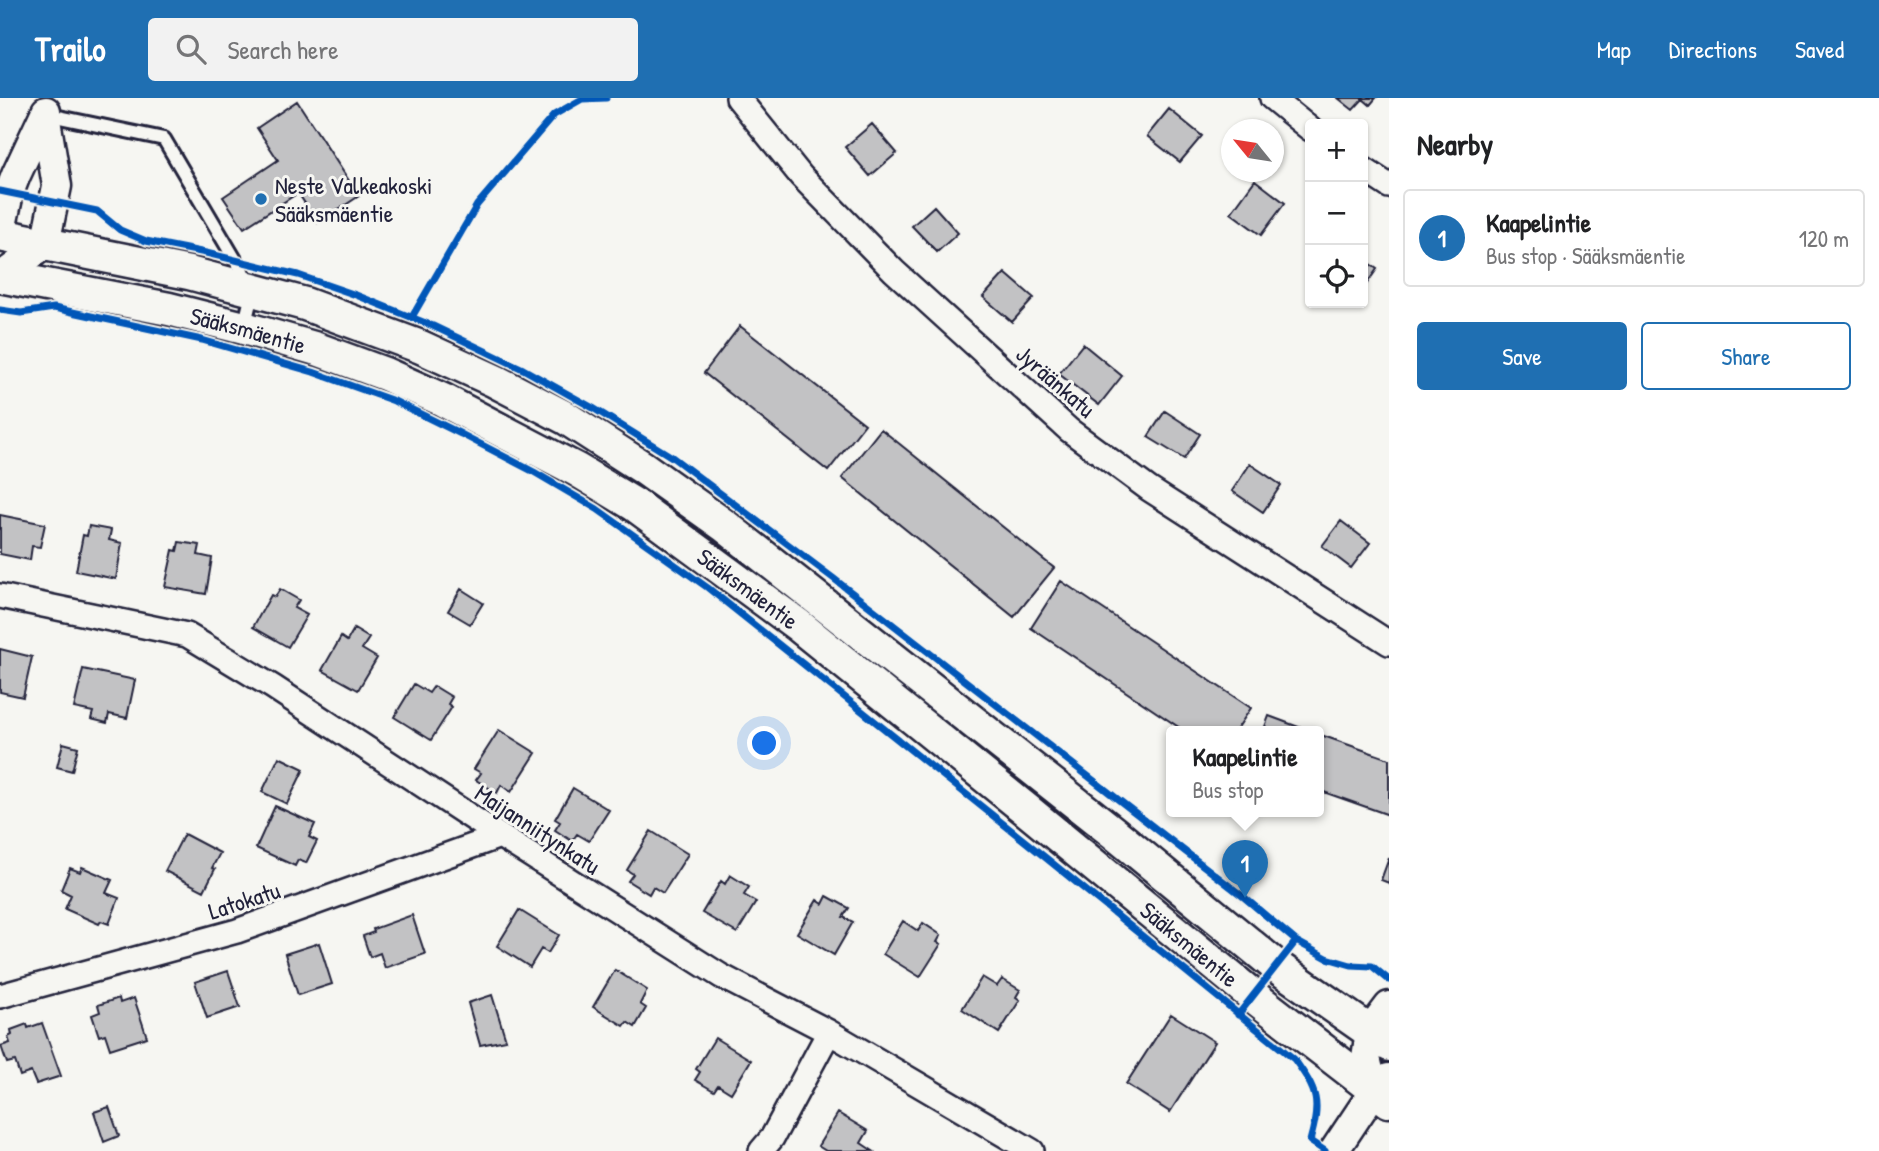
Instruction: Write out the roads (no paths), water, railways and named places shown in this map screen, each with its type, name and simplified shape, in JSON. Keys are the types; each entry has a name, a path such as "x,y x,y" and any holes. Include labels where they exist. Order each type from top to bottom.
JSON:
{"main road":[{"name":"Sääksmäentie","path":"0,236 189,273 305,304 421,347 566,418 642,467 736,534 1114,833 1276,965 1380,1038"},
{"name":"Sääksmäentie","path":"0,278 169,309 317,349 385,374 443,400 566,464 635,505 798,625 1253,996 1384,1090"}],"street":[{"name":"Jyräänkatu","path":"738,98 801,176 894,271 1069,430 1149,489 1389,643"},
{"path":"1272,98 1305,125"},
{"path":"0,278 0,236 9,193 47,106"},
{"path":"0,278 45,244 57,186 47,106"},
{"path":"1368,172 1389,186"},
{"name":"Maijanniitynkatu","path":"0,596 187,635 273,687 499,836 721,976 829,1032 1032,1151"},
{"name":"Latokatu","path":"0,996 237,932 499,836"},
{"path":"1334,1151 1384,1090 1366,1058 1380,1038 1389,1006"},
{"path":"761,1151 772,1138 829,1032"}],"lane":[{"path":"47,106 163,139 253,290 244,328"}],"place":[{"name":"Neste Valkeakoski Sääksmäentie","path":"261,199"},
{"name":"Kaapelintie","path":"1245,898"}]}
